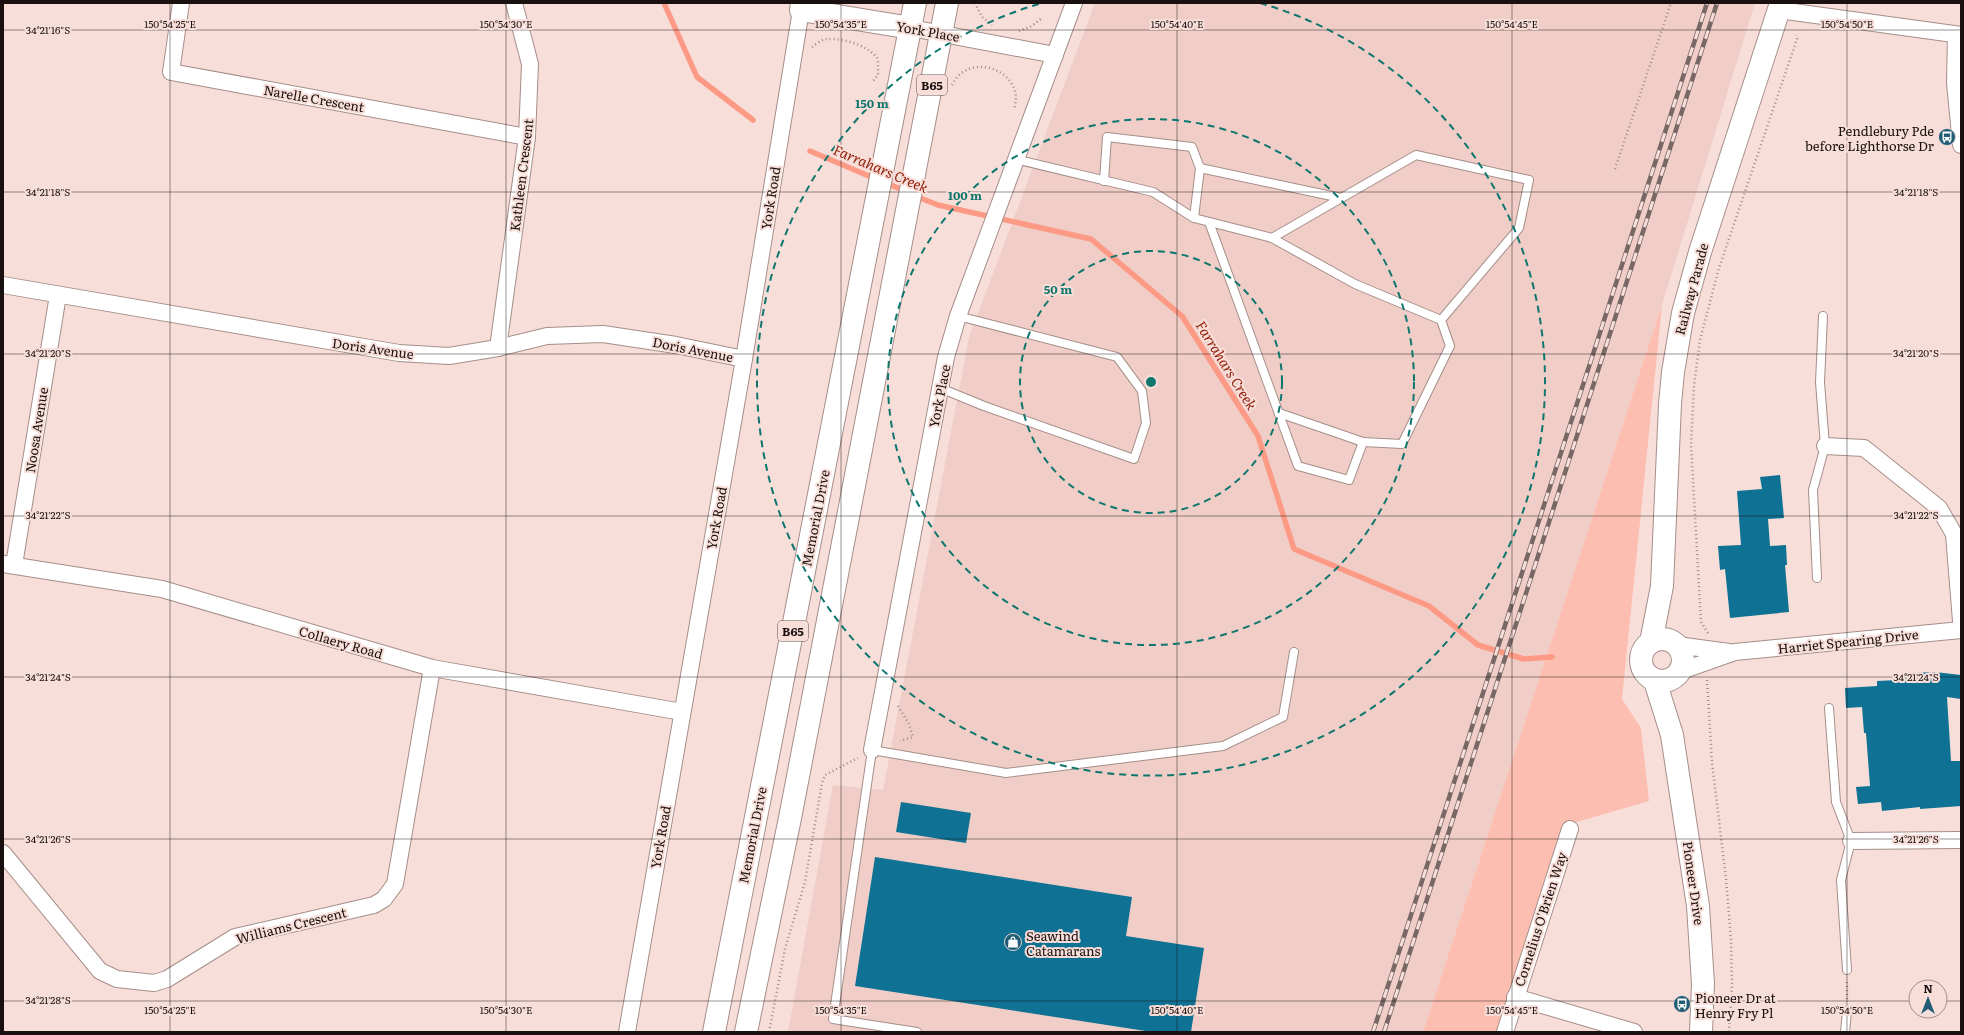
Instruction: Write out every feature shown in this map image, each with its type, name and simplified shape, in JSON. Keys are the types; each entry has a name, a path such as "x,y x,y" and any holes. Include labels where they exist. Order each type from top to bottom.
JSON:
{"main road":[{"name":"Memorial Drive","path":"714,1032 915,3"},
{"name":"B65","path":"746,1032 790,818 947,3"},
{"name":"York Place","path":"802,6 911,28"},
{"name":"Railway Parade","path":"1662,586 1671,397 1677,341 1698,259 1780,6"},
{"path":"1651,642 1662,586"},
{"path":"1662,586 1674,643 1683,658 1678,673 1662,682 1655,681 1646,676 1640,663 1644,648 1651,642 1658,639 1674,643"},
{"name":"Pioneer Drive","path":"1672,735 1678,673"},
{"name":"Pioneer Drive","path":"1655,681 1672,735 1695,884 1701,941 1703,984 1701,1032"}],"street":[{"name":"Narelle Crescent","path":"181,3 170,72 528,137"},
{"name":"Kathleen Crescent","path":"498,348 528,137 530,64 514,3"},
{"name":"York Place","path":"872,750 946,357 958,316 979,257 1074,3"},
{"name":"York Road","path":"627,1032 744,359 802,6"},
{"path":"1780,6 1959,35 1955,83 1961,145"},
{"name":"York Place","path":"911,28 1055,55"},
{"name":"Doris Avenue","path":"3,285 399,353 450,356 498,348 546,336 603,334 676,345 744,359"},
{"name":"Noosa Avenue","path":"8,565 58,295"},
{"path":"1825,446 1864,448 1938,508 1954,534 1961,621"},
{"name":"Collaery Road","path":"8,565 162,589 432,668 682,712"},
{"name":"Harriet Spearing Drive","path":"1674,643 1704,655 1961,630"},
{"name":"Harriet Spearing Drive","path":"1678,673 1704,655"},
{"name":"Williams Crescent","path":"3,853 100,971 117,979 154,983 167,979 235,937 374,905 384,899 395,884 432,668"},
{"name":"Cornelius O'Brien Way","path":"1505,1032 1570,829"},
{"path":"1851,841 1961,840"},
{"path":"1515,997 1634,1032"}],"lane":[{"path":"1104,181 1107,137 1192,147 1200,168 1194,218"},
{"path":"1272,238 1416,155 1529,180 1519,228 1441,320"},
{"path":"1015,160 1153,192 1194,218 1272,238 1355,284 1441,320 1450,346 1402,444 1363,442 1279,412"},
{"path":"1200,168 1341,198"},
{"path":"1209,222 1298,466 1349,480 1363,442"},
{"path":"940,388 984,406 1134,458 1146,423 1142,391 1117,358 958,316"},
{"path":"1817,578 1813,490 1825,446 1820,382 1823,316"},
{"path":"917,1032 833,1019 872,750 1006,773 1223,746 1283,717 1294,652"},
{"path":"1829,708 1836,802 1851,841 1841,880 1846,970"},
{"path":"1845,1032 1846,1011"}],"path":[{"path":"975,3 988,23 997,27"},
{"path":"1615,169 1671,3"},
{"path":"1012,30 1019,31 1032,26 1042,18"},
{"path":"1729,1032 1732,986 1731,940 1726,879 1712,762 1704,655 1710,638 1701,622 1691,444 1694,386 1700,340 1719,268 1798,39 1796,35"},
{"path":"808,54 818,42 826,39 850,42 868,48 878,59 878,75 873,81"},
{"path":"951,87 959,75 974,68 980,66 994,69 1007,79 1014,88 1016,100 1014,109"},
{"path":"769,1032 785,949 805,882 822,784 826,775 872,750"},
{"path":"1846,970 1846,1011"}],"shaded area":[{"path":"1095,3 1755,3 1662,305 1423,1032 788,1032 833,785 883,790 969,337"},
{"path":"1662,305 1622,699 1641,728 1649,801 1563,826 1497,1032 1423,1032"}],"building":[{"path":"1780,475 1784,518 1768,519 1770,546 1786,545 1787,565 1785,565 1789,612 1730,618 1725,569 1720,570 1718,546 1741,545 1737,491 1762,489 1760,477"},
{"path":"1935,672 1961,675 1961,699 1947,697 1951,761 1961,761 1961,806 1920,809 1920,807 1882,811 1881,802 1858,804 1856,787 1870,786 1866,733 1864,733 1862,707 1846,708 1845,688 1877,686 1877,681 1897,680 1897,677 1910,673"},
{"path":"901,802 971,813 966,843 896,832"},
{"name":"Seawind Catamarans","path":"875,857 1132,897 1126,936 1204,948 1191,1032 1152,1032 855,986"}],"waterway":[{"name":"Farrahars Creek","path":"664,3 697,77 753,120"},
{"name":"Farrahars Creek","path":"810,151 876,179"},
{"name":"Farrahars Creek","path":"884,182 905,191"},
{"name":"Farrahars Creek","path":"915,196 938,205 1091,239 1182,316 1258,436 1294,549 1429,606 1478,645 1524,659 1552,657"}],"railway":[{"path":"1373,1032 1707,3"},
{"path":"1384,1032 1717,3"}],"place":[{"name":"Pendlebury Pde before Lighthorse Dr","path":"1947,137"},
{"name":"Seawind Catamarans","path":"1013,942"},
{"name":"Pioneer Dr at Henry Fry Pl","path":"1682,1004"}]}
